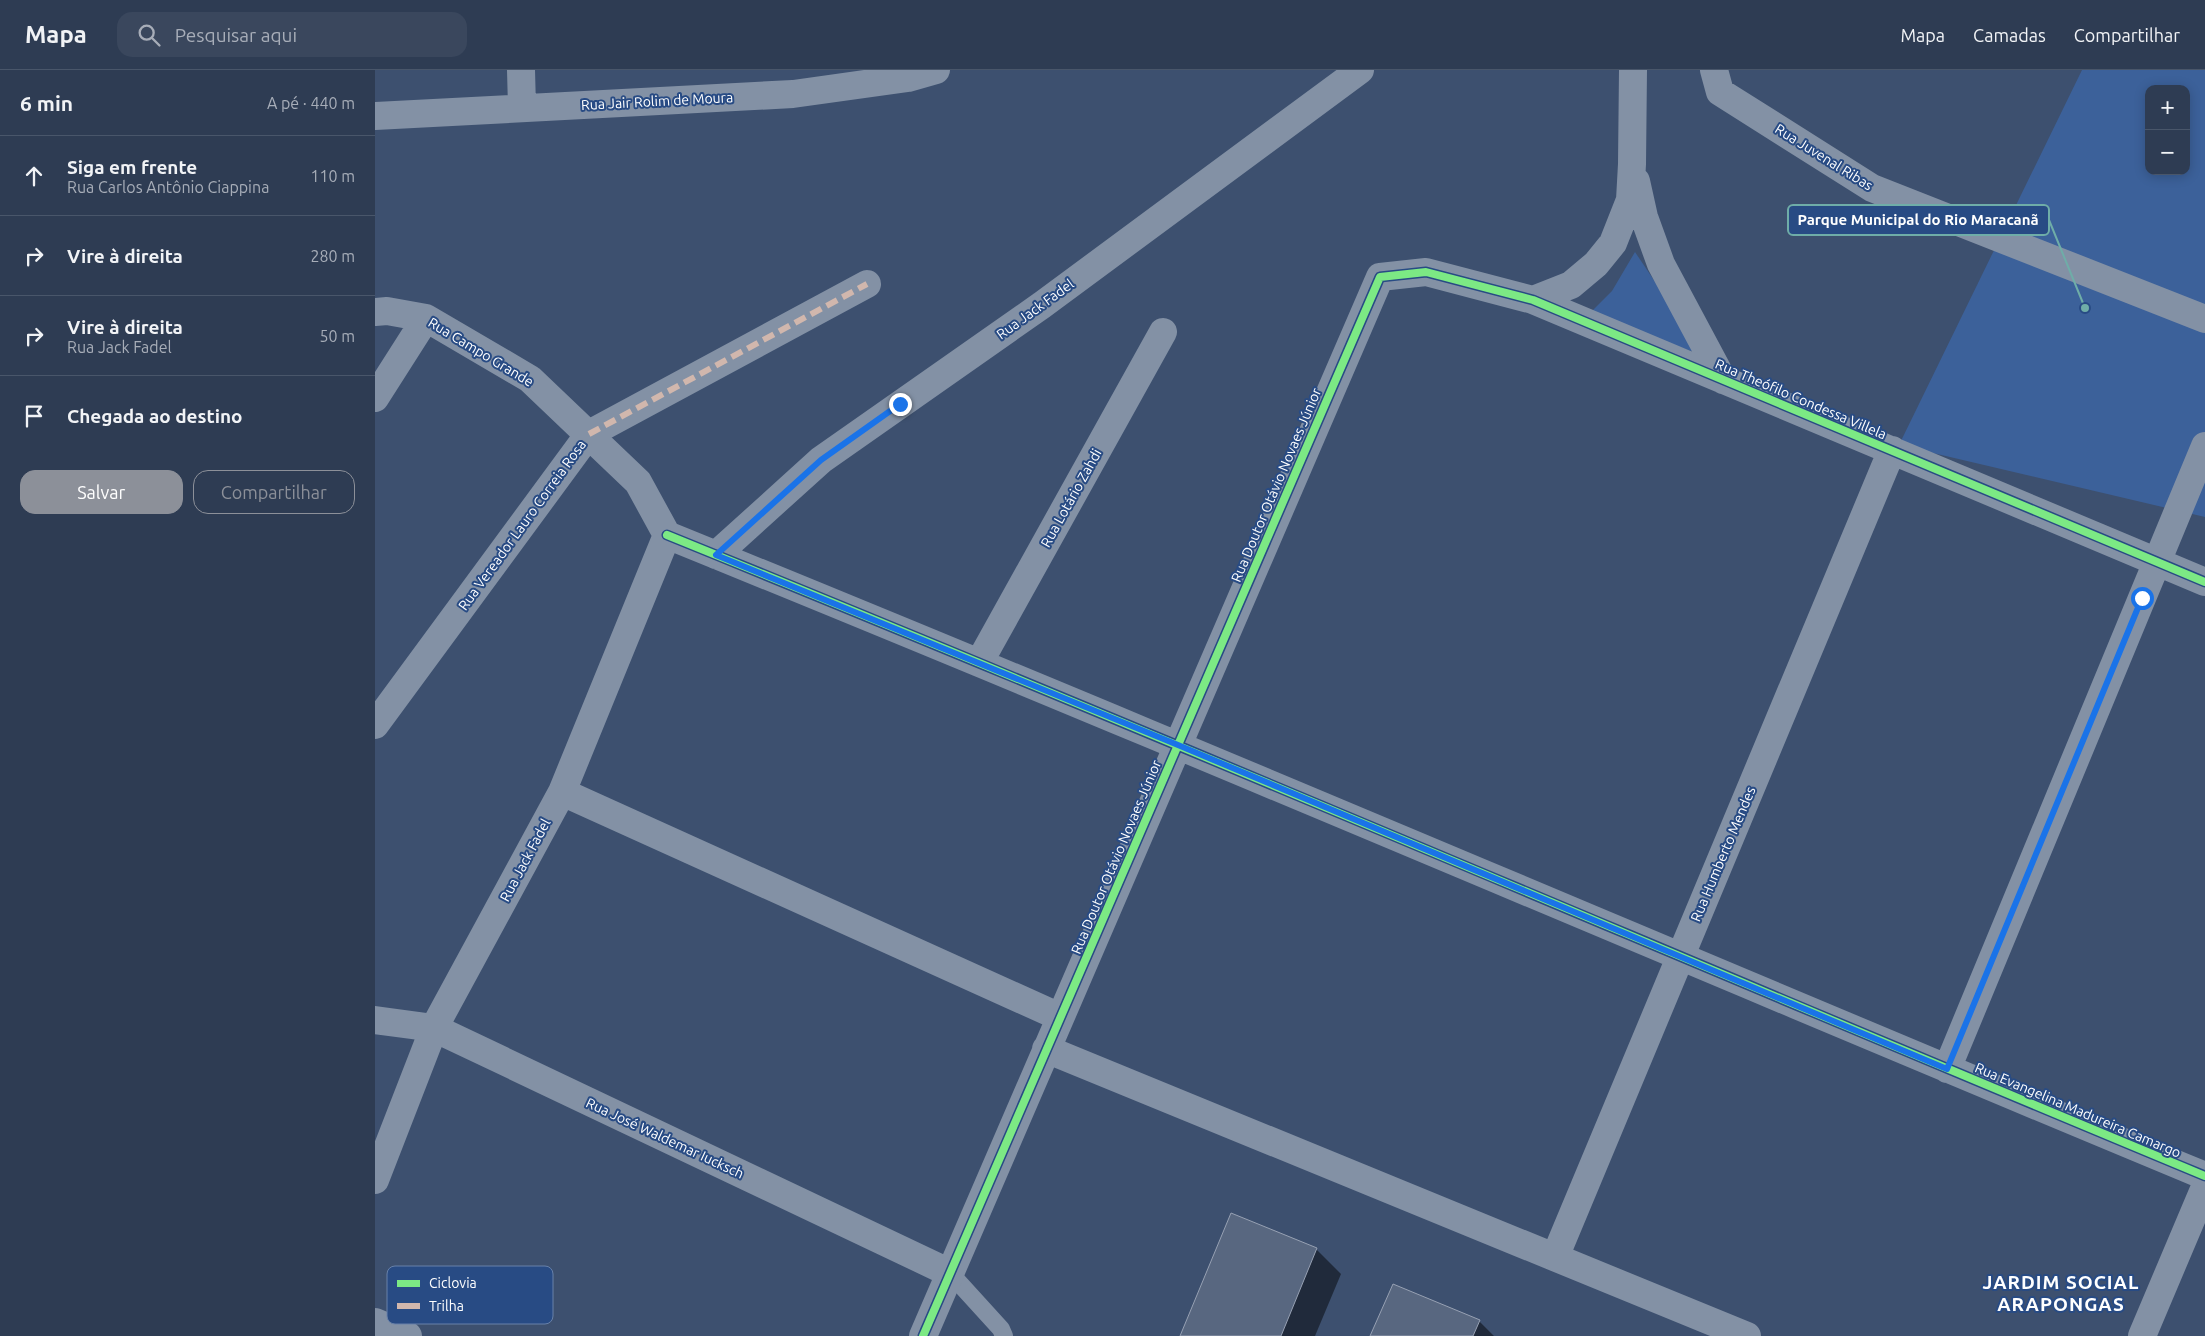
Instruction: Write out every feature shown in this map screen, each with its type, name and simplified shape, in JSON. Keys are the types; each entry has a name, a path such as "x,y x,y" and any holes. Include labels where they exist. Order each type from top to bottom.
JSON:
{"street":[{"path":"521,70 522,107"},
{"name":"Rua Jair Rolim de Moura","path":"375,116 793,94 908,78 936,70"},
{"name":"Rua Jack Fadel","path":"716,555 821,460 1042,305 1360,70"},
{"path":"1533,300 1571,284 1596,264 1613,243 1630,200 1633,70"},
{"name":"Rua Juvenal Ribas","path":"1714,70 1720,92 1872,188 2205,319"},
{"path":"1632,164 1644,217 1661,264 1723,380"},
{"name":"Rua Theófilo Condessa Villela","path":"1380,277 1426,272 1533,300 2205,582"},
{"name":"Rua Doutor Otávio Novaes Júnior","path":"923,1336 1380,277"},
{"name":"Rua Vereador Lauro Correia Rosa","path":"375,725 589,434 867,284"},
{"name":"Rua Campo Grande","path":"375,312 387,311 426,318 530,379 638,482 667,535"},
{"path":"375,398 426,318"},
{"name":"Rua Lotário Zahdi","path":"979,663 1163,332"},
{"path":"1947,1069 2205,446"},
{"name":"Rua Humberto Mendes","path":"1555,1257 1892,450"},
{"name":"Rua Jack Fadel","path":"375,1180 435,1028 561,792 667,535"},
{"name":"Rua Evangelina Madureira Camargo","path":"667,535 1178,745 1680,958 2205,1176"},
{"path":"561,792 1060,1017"},
{"name":"Rua José Waldemar Iucksch","path":"375,1020 435,1028 950,1272"},
{"path":"1046,1049 1747,1336"},
{"path":"2142,1336 2205,1187"},
{"path":"375,1322 408,1336"}],"lane":[{"path":"950,1272 1001,1329 1004,1336"}],"shaded area":[{"path":"2082,70 2205,70 2205,517 1899,445"},
{"path":"1635,252 1705,356 1588,315 1612,291"}],"building":[{"path":"1231,1213 1317,1248 1281,1336 1180,1336"},
{"path":"1393,1284 1480,1320 1473,1336 1370,1336"}],"marked path":[{"path":"589,434 867,284"}],"cycle path":[{"path":"923,1336 1380,277 1426,272 1533,300 2205,582"},
{"path":"667,535 1052,693 2205,1176"}],"place":[{"name":"Parque Municipal do Rio Maracanã","path":"2085,308"}],"district":[{"name":"JARDIM SOCIAL ARAPONGAS","path":"2061,1293"}],"route":[{"path":"900,404 821,460 716,555 1178,745 1947,1069 2142,598"}]}
